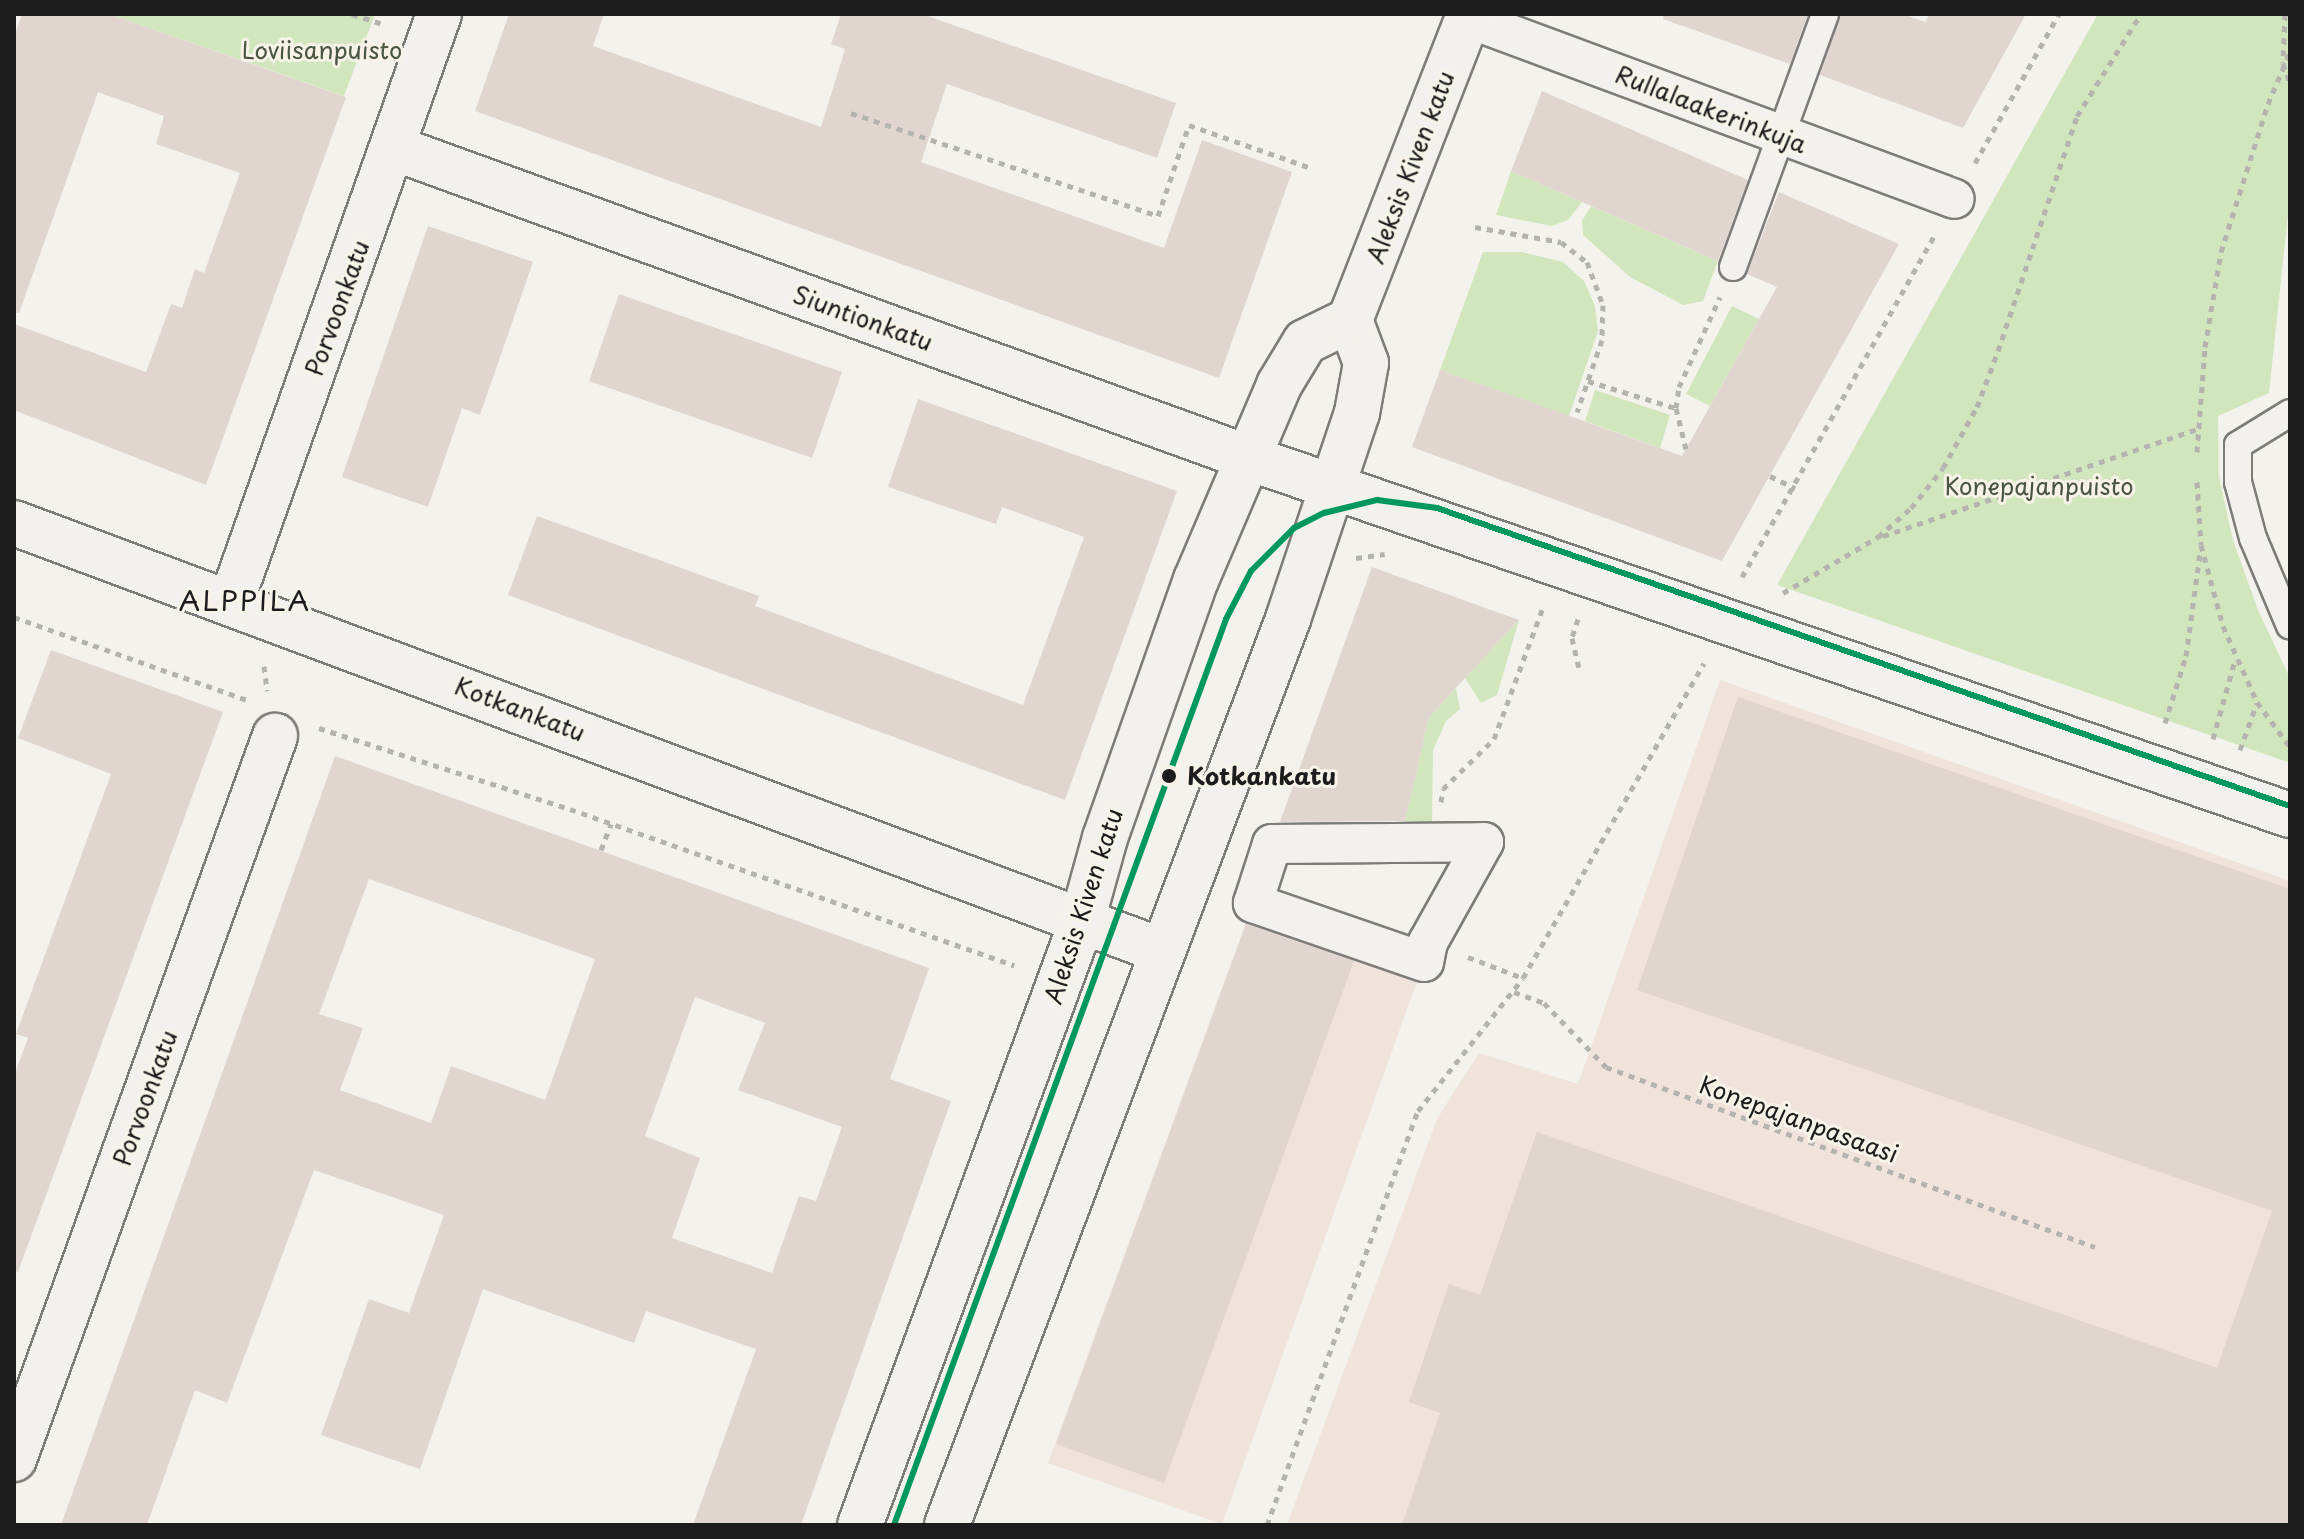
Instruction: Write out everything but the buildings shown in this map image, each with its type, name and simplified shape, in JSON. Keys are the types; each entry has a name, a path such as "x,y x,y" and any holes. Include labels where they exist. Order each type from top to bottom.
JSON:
{"street":[{"name":"Porvoonkatu","path":"231,602 439,14"},
{"name":"Rullalaakerinkuja","path":"1468,16 1955,199"},
{"name":"Aleksis Kiven katu","path":"860,1525 1082,921 1105,838 1196,580 1279,385 1305,342 1350,320 1468,16"},
{"name":"Siuntionkatu","path":"394,148 1249,458 2290,815"},
{"path":"947,1525 1160,950 1196,874 1333,486 1357,413 1366,363 1350,320"},
{"name":"Kotkankatu","path":"14,523 1160,950"},
{"name":"Porvoonkatu","path":"14,1459 281,721"},
{"path":"1484,842 1428,942 1424,962 1253,903 1272,844 1400,843 1484,842"}],"lane":[{"path":"1733,267 1825,14"},
{"path":"2290,413 2238,445 2238,482 2253,538 2290,626"}],"path":[{"path":"352,14 386,26"},
{"path":"1267,1525 1418,1111 1513,992 1694,682 1737,585 1795,488 2059,14"},
{"path":"1776,598 1878,537 1911,508 1943,468 1977,407 2077,116 2141,14"},
{"path":"2285,14 2283,63 2290,83"},
{"path":"851,113 1158,216 1189,125 1308,167"},
{"path":"1475,227 1561,242 1587,262 1603,305 1602,340 1577,412"},
{"path":"1686,449 1676,408 1679,387 1733,267"},
{"path":"1588,381 1676,408"},
{"path":"1878,537 2197,429"},
{"path":"1770,476 1795,488"},
{"path":"2162,731 2186,656 2201,545"},
{"path":"1441,801 1443,789 1494,739 1546,598"},
{"path":"1580,672 1572,638 1581,611"},
{"path":"14,617 281,721 611,824 1014,965"},
{"path":"2211,747 2236,659"},
{"path":"2238,757 2257,702"},
{"path":"601,850 611,824"},
{"name":"Konepajanpasaasi","path":"1513,992 1544,1003 1606,1067 2095,1247"}],"shaded area":[{"path":"1720,680 2290,881 2290,1525 1287,1525 1437,1119 1479,1053 1578,1084"},
{"path":"1253,903 1424,962 1222,1524 1048,1463"}],"green space":[{"name":"Loviisanpuisto","path":"109,14 375,14 344,96"},
{"name":"Konepajanpuisto","path":"2098,14 2290,14 2290,196 2269,393 2218,416 2219,477 2233,540 2258,610 2290,678 2290,763 1777,585"},
{"path":"1511,171 1582,202 1568,220 1552,226 1496,215"},
{"path":"1591,206 1718,261 1703,301 1683,305 1630,277 1583,235 1582,221"},
{"path":"1483,252 1522,252 1563,262 1584,281 1595,306 1598,331 1569,416 1440,370"},
{"path":"1732,306 1759,319 1710,406 1686,394"},
{"path":"1595,390 1670,415 1660,448 1585,421"},
{"path":"1519,620 1497,695 1481,703 1465,678"},
{"path":"1456,688 1460,709 1446,721 1433,750 1432,827 1403,829 1429,717"}],"transit line":[{"path":"894,1525 1226,619 1251,571 1294,528 1324,513 1377,500 1437,508 2290,806"}],"place":[{"name":"Kotkankatu","path":"1169,776"}],"district":[{"name":"ALPPILA","path":"245,600"}]}
